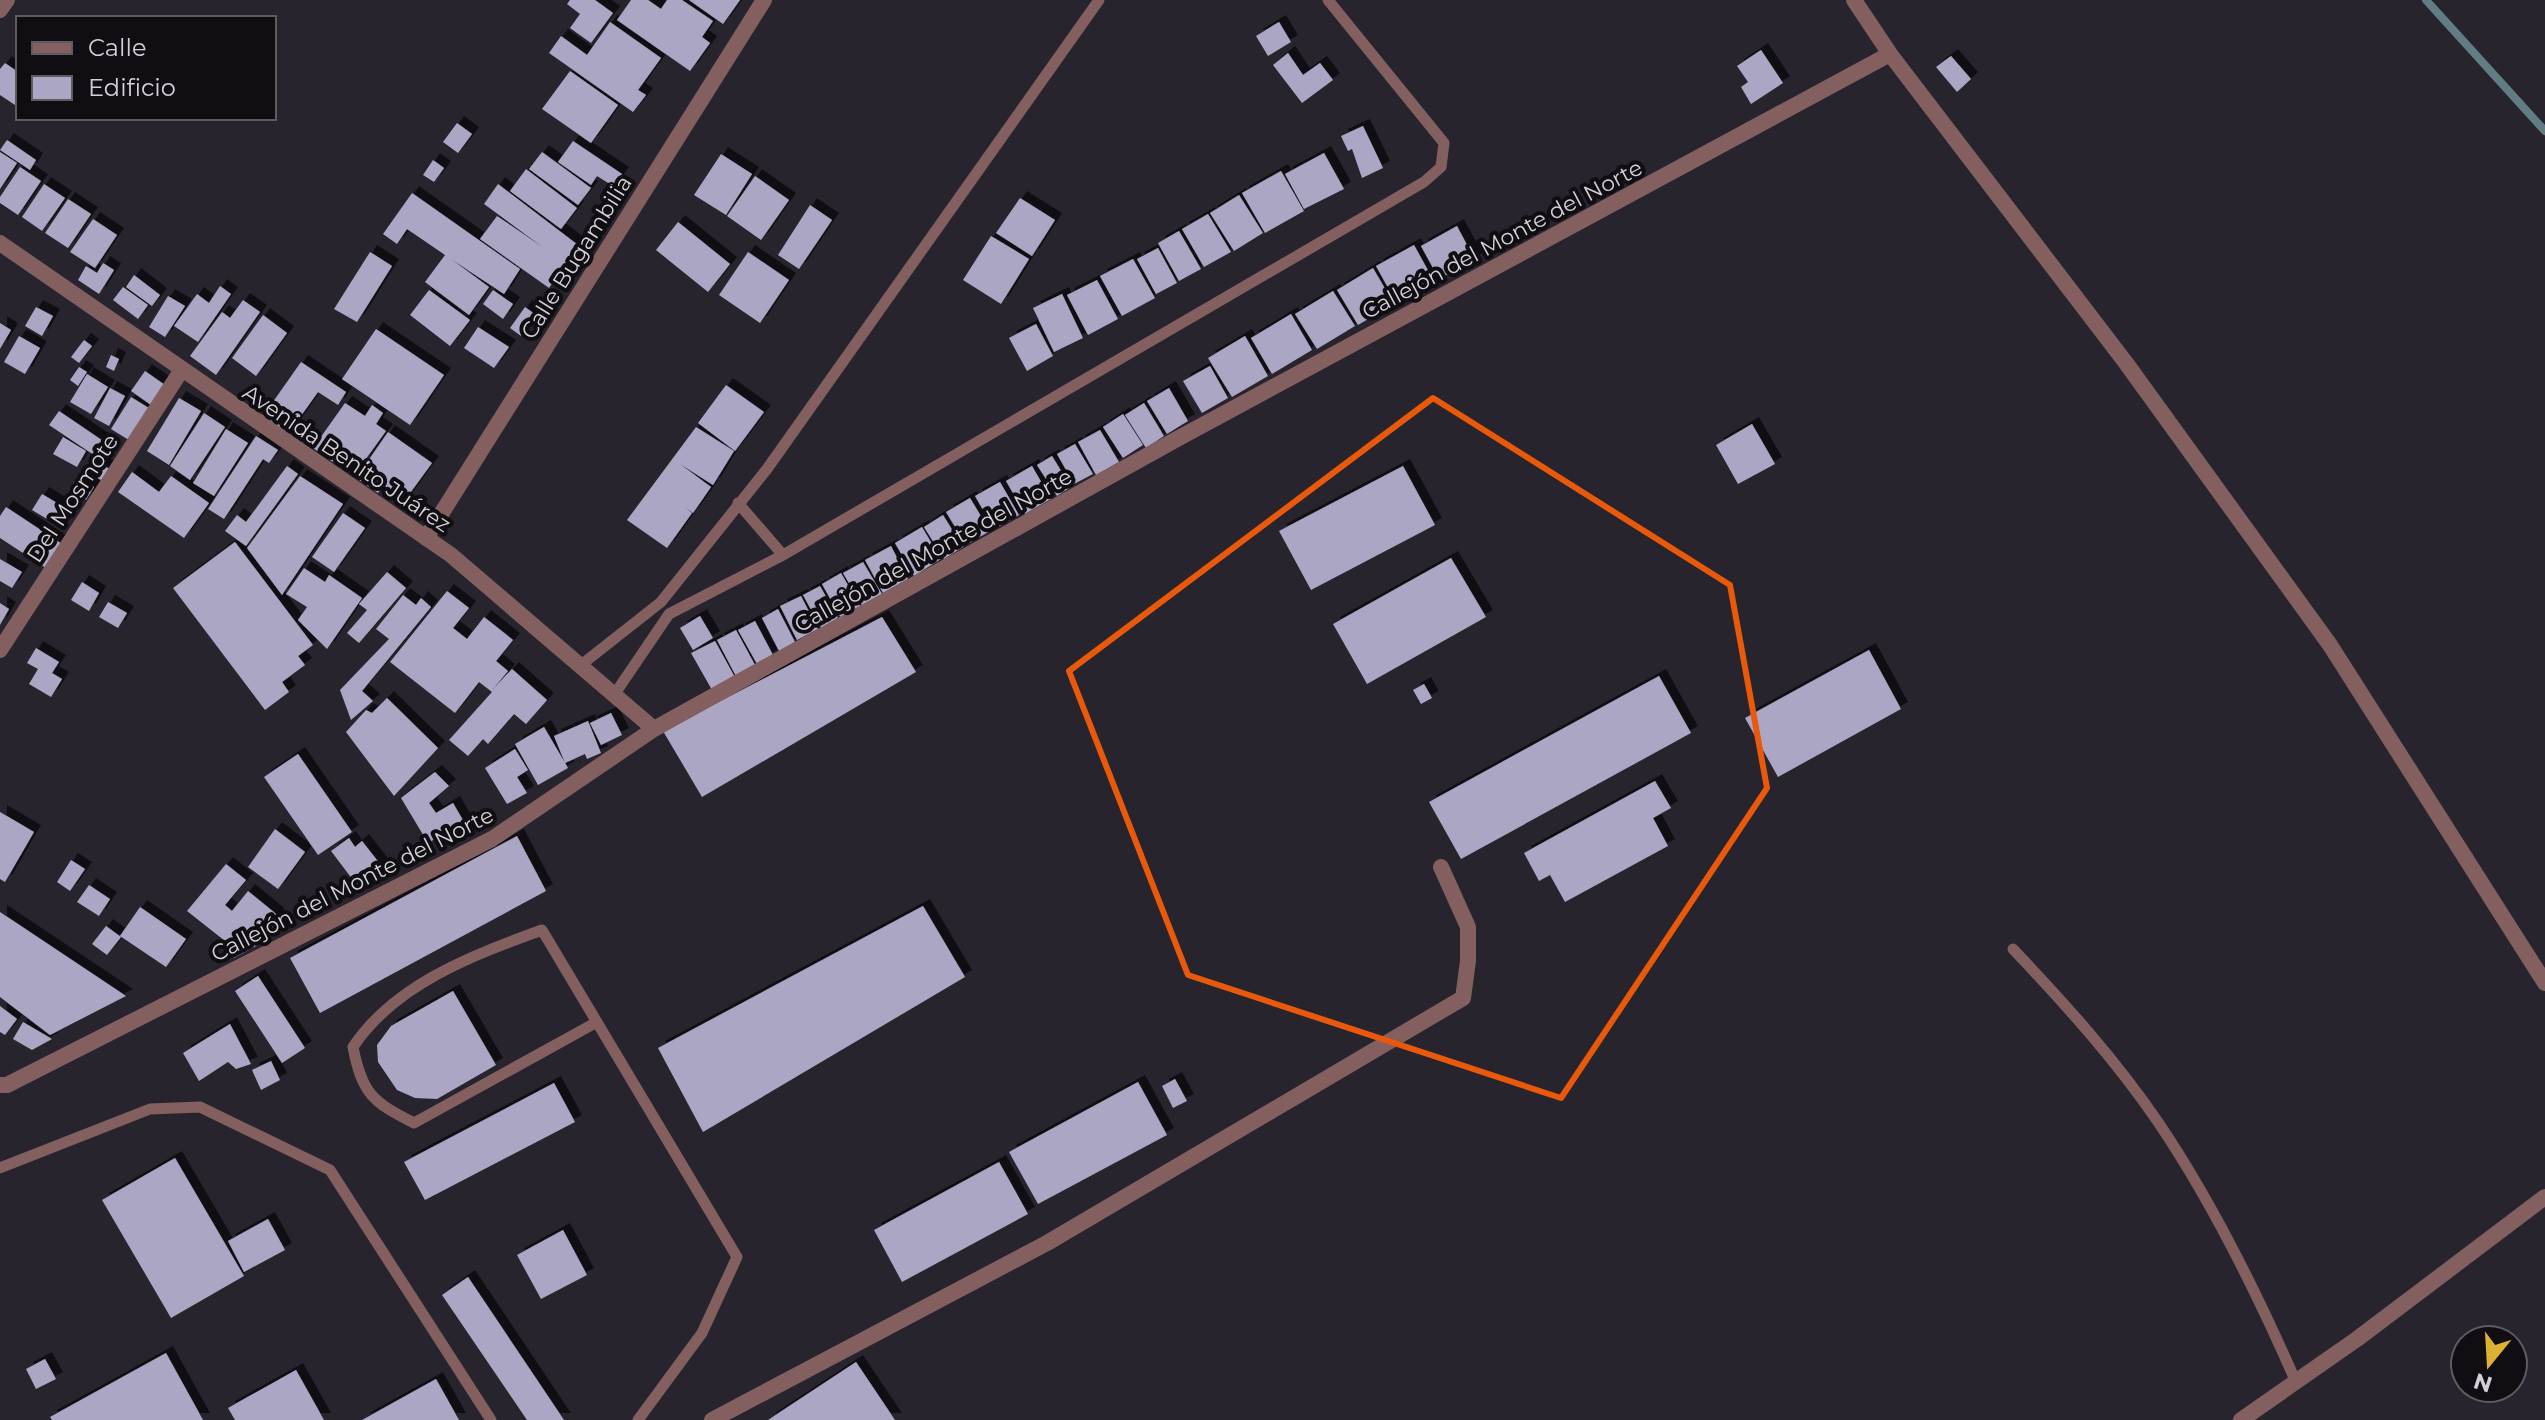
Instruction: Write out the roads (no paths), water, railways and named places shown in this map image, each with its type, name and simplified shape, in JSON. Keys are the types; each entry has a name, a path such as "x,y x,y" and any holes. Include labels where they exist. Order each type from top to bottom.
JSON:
{"street":[{"path":"0,10 7,0"},
{"name":"Calle Bugambilia","path":"426,538 764,0"},
{"path":"1854,0 1890,54 2126,363 2330,645 2545,983"},
{"name":"Callejón del Monte del Norte","path":"0,1085 7,1085 492,839 654,729 1177,439 1890,54"},
{"name":"Avenida Benito Juárez","path":"0,243 451,555 654,729"},
{"name":"Del Mosmote","path":"0,650 181,371"},
{"path":"712,1420 1047,1243 1463,998 1468,927 1441,867"},
{"path":"2241,1420 2545,1197"}],"lane":[{"path":"581,665 661,602 767,469 1099,0"},
{"path":"614,695 669,614 783,555 1424,182 1441,167 1444,143 1328,0"},
{"path":"738,503 783,555"},
{"path":"661,602 669,614"},
{"path":"597,1022 414,1123 376,1104 359,1077 353,1047 370,1021 418,985 489,950 542,930 597,1022 737,1257 702,1333 638,1420"},
{"path":"2013,949 2086,1026 2159,1123 2256,1290 2296,1382"},
{"path":"0,1168 150,1109 200,1107 330,1170 491,1420"}],"waterway":[{"path":"2426,0 2545,131"}]}
